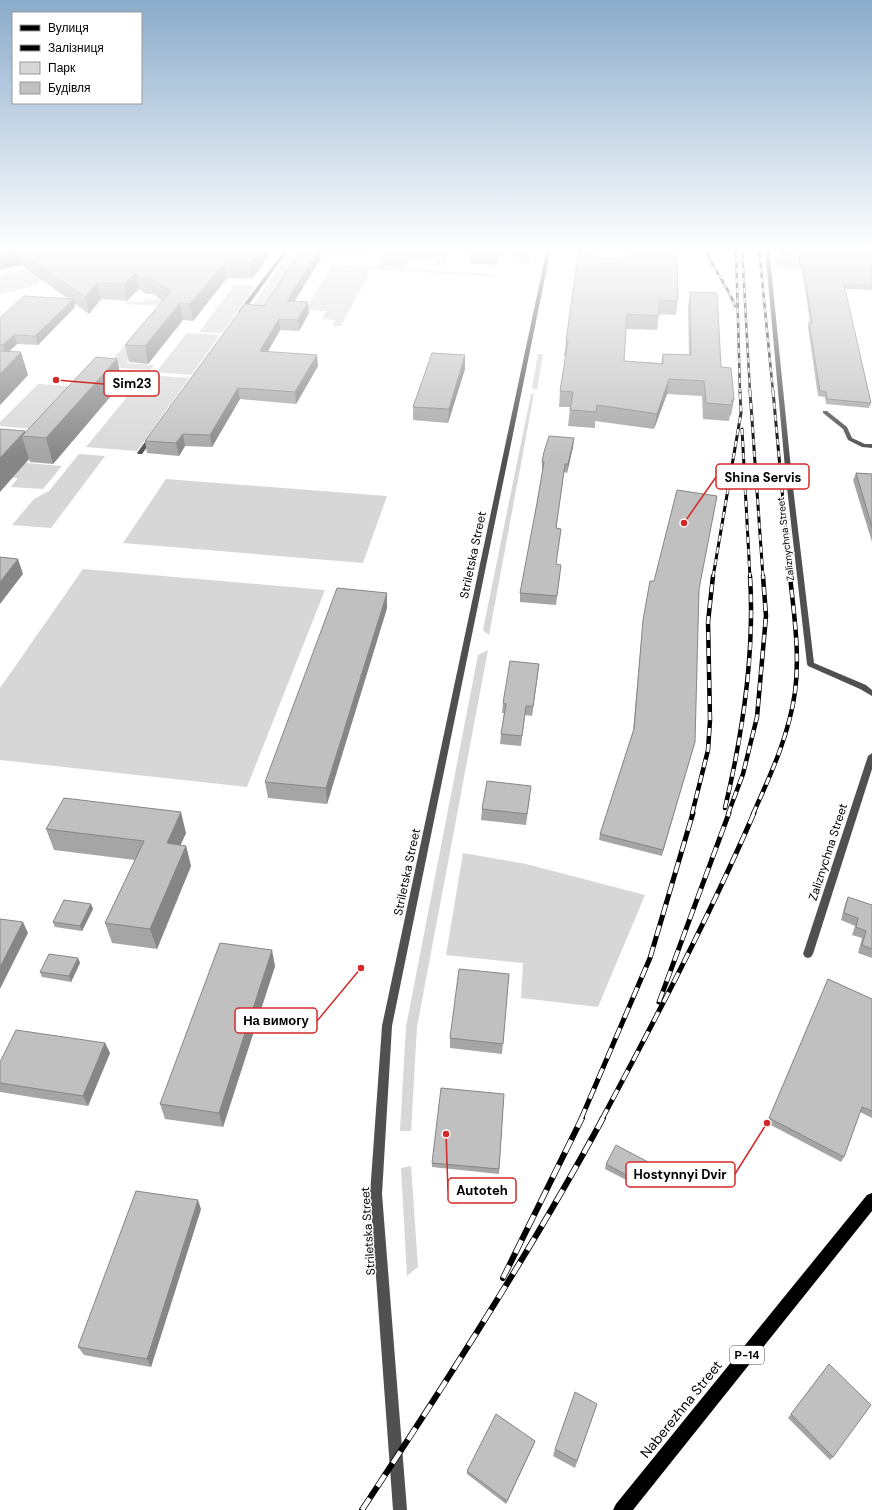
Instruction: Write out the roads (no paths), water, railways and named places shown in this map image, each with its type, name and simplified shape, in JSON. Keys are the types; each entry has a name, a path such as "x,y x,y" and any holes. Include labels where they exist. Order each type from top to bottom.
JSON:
{"main road":[{"name":"Naberezhna Street","path":"622,1510 872,1200"}],"street":[{"name":"Striletska Street","path":"400,1510 376,1194 387,1026 535,318"},
{"name":"Zaliznychna Street","path":"774,318 789,479 811,664 863,687 872,694"},
{"path":"825,412 845,428 850,439 864,446 872,446"},
{"path":"140,453 158,428"},
{"name":"Zaliznychna Street","path":"808,954 872,756"}],"railway":[{"path":"738,318 740,392"},
{"path":"746,318 750,392"},
{"path":"766,318 773,392"},
{"path":"713,577 741,413 740,391"},
{"path":"750,391 763,577"},
{"path":"773,391 790,577"},
{"path":"742,429 750,577"},
{"path":"692,814 708,750 710,720 708,622 713,576"},
{"path":"725,808 737,751 746,693 751,634 750,576"},
{"path":"728,814 743,774 757,717 766,616 763,576"},
{"path":"753,814 773,769 784,739 795,692 797,649 790,576"},
{"path":"581,1119 650,958 693,813"},
{"path":"659,1002 729,813"},
{"path":"602,1119 700,929 754,813"},
{"path":"503,1278 582,1118"},
{"path":"362,1510 487,1317 517,1268 603,1118"}],"place":[{"name":"Sim23","path":"56,380"},
{"name":"Shina Servis","path":"684,523"},
{"name":"На вимогу","path":"361,968"},
{"name":"Hostynnyi Dvir","path":"767,1123"},
{"name":"Autoteh","path":"446,1134"}]}
